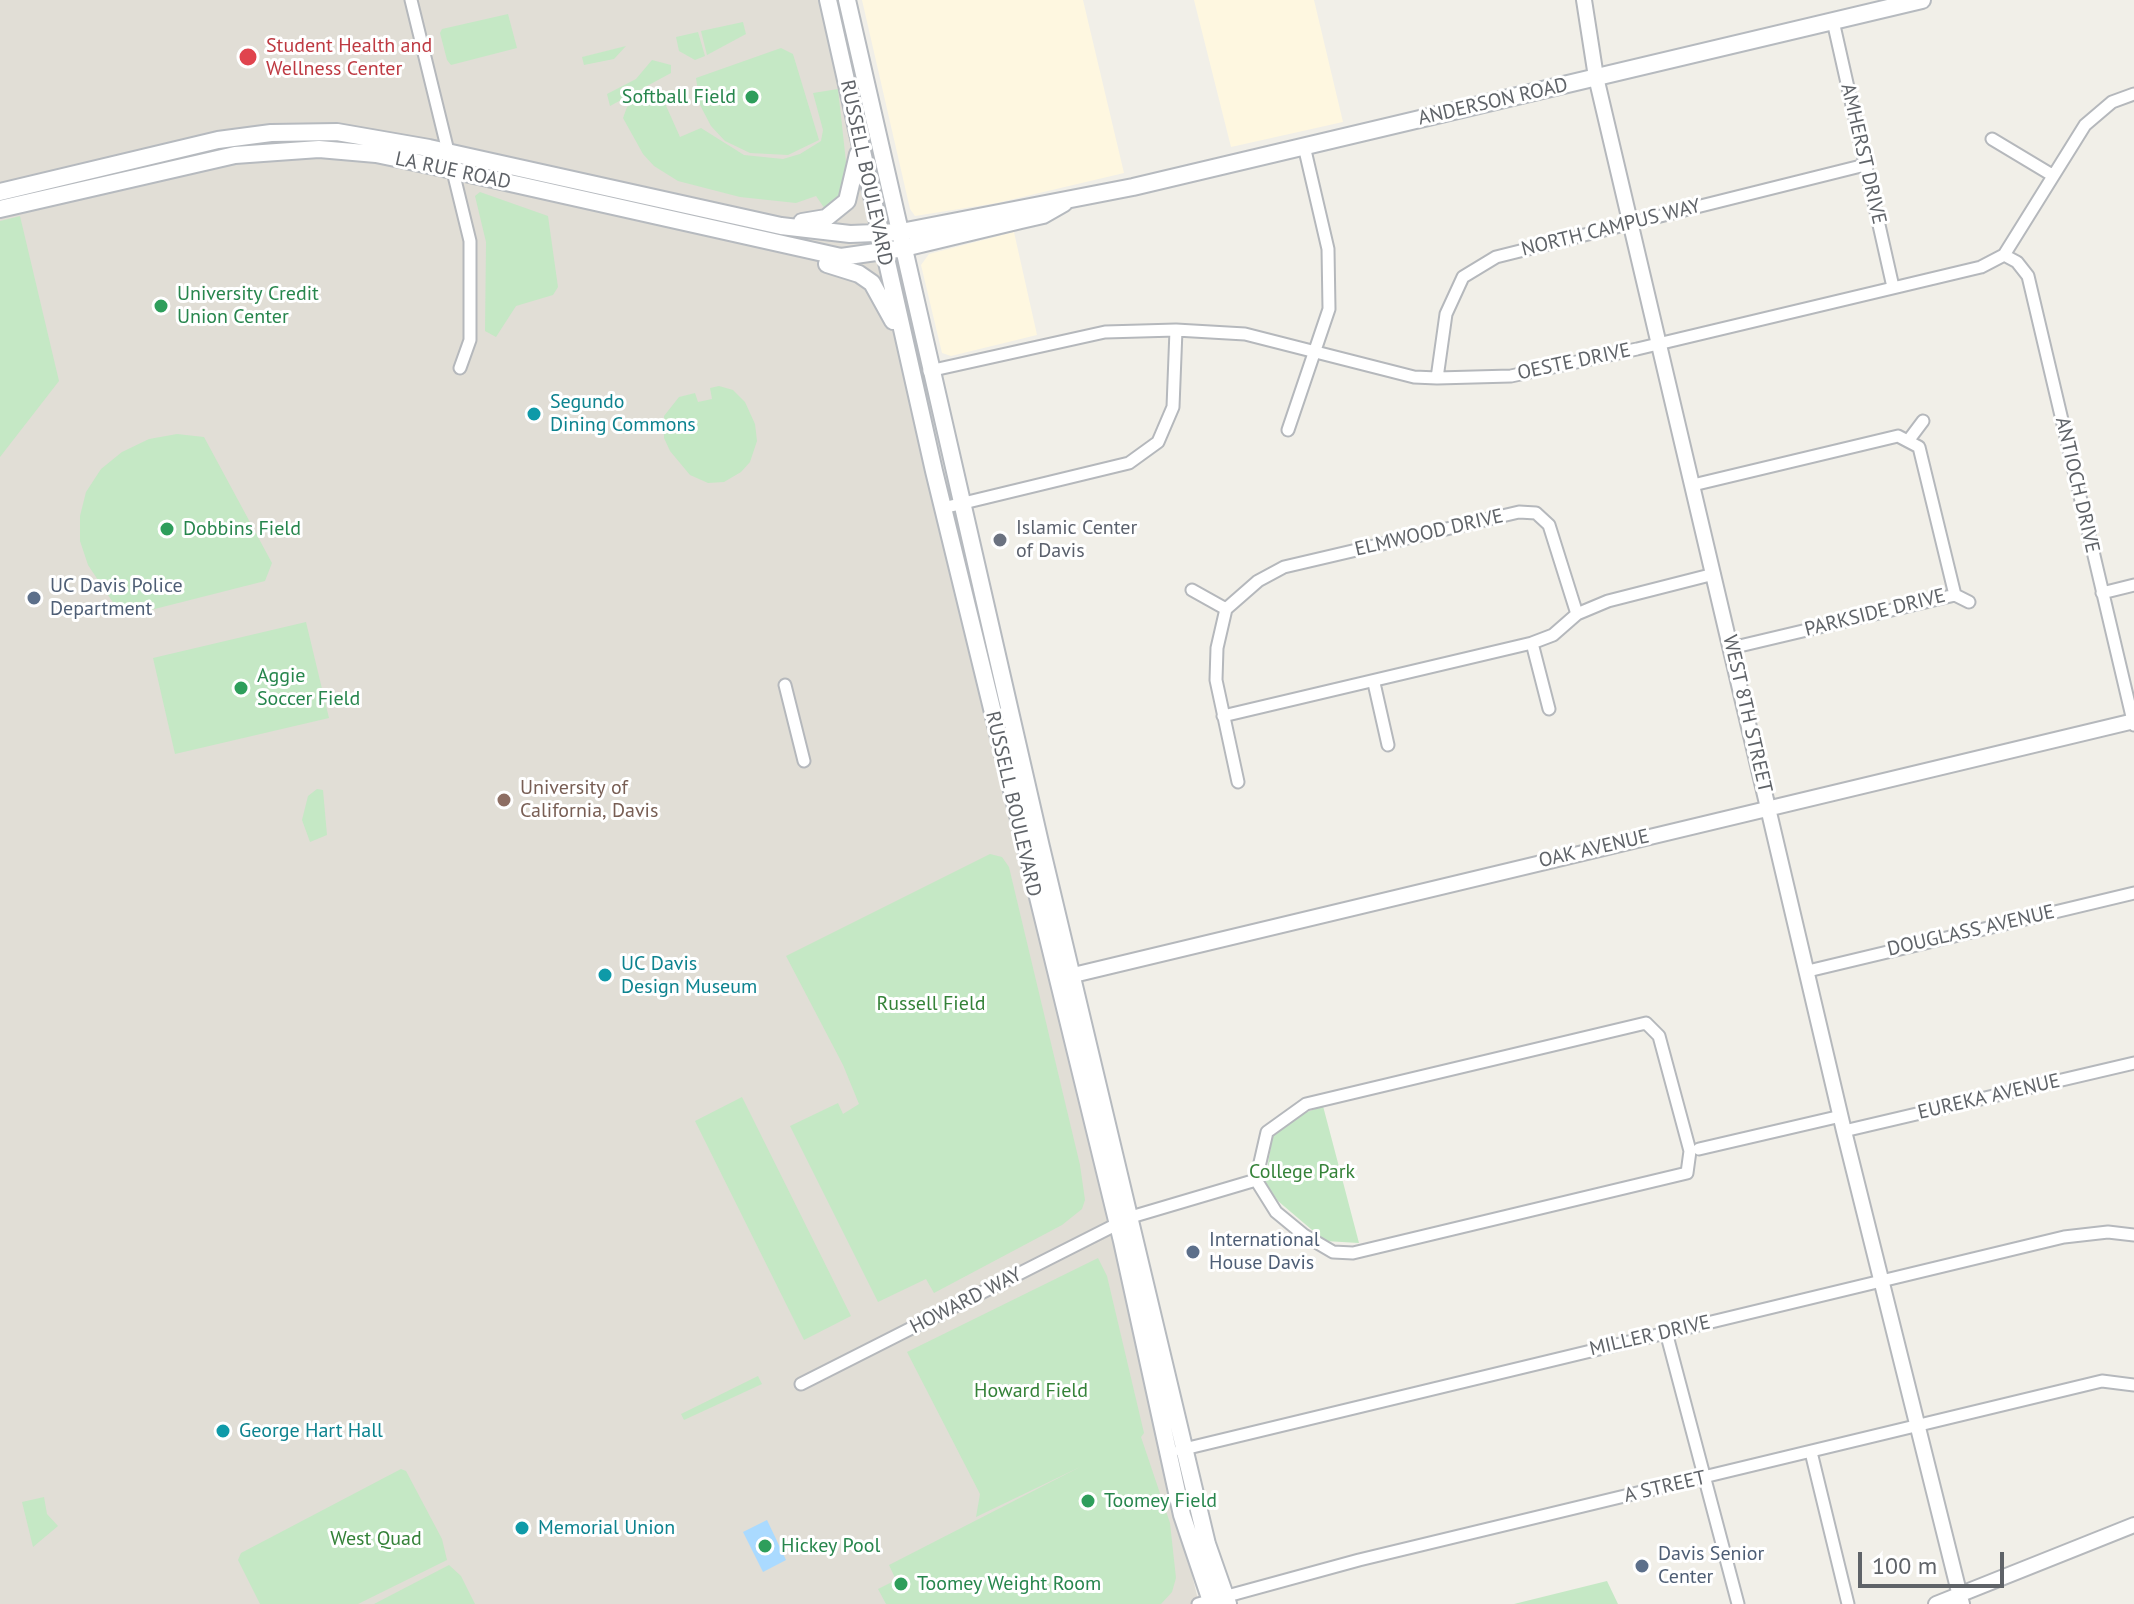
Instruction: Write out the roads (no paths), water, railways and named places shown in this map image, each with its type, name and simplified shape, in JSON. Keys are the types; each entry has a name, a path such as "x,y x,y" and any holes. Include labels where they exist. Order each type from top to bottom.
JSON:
{"main road":[{"name":"RUSSELL BOULEVARD","path":"828,0 859,149 1020,834 1064,977 1124,1220 1176,1451 1207,1544 1214,1601"},
{"name":"RUSSELL BOULEVARD","path":"847,0 929,371 1045,866 1064,977"},
{"name":"ANDERSON ROAD","path":"902,240 1922,0"},
{"name":"LA RUE ROAD","path":"0,192 259,134 337,132 755,239 841,257 883,251 902,240"},
{"name":"LA RUE ROAD","path":"0,209 203,161 281,149 451,162 781,226 879,234 902,240"},
{"path":"781,226 826,218 836,213 847,201 853,186 859,149"},
{"path":"902,240 1006,224 1011,214 1057,203"},
{"path":"755,239 766,250 844,268 863,276 880,293 905,345"},
{"path":"1020,834 1030,839 1037,863 1045,866"}],"street":[{"path":"411,0 471,250 470,340 460,368"},
{"name":"WEST 8TH STREET","path":"1584,0 1596,77 1842,1124 1960,1599"},
{"name":"AMHERST DRIVE","path":"1833,21 1893,287"},
{"path":"2004,255 2085,125 2112,102 2134,94"},
{"path":"1992,139 2052,175"},
{"path":"1288,430 1329,309 1328,249 1304,146"},
{"name":"NORTH CAMPUS WAY","path":"1437,378 1446,314 1463,277 1496,257 1865,165"},
{"name":"OESTE DRIVE","path":"929,371 1105,332 1176,330 1245,334 1414,377 1511,376 1660,344 1981,267 2004,255"},
{"name":"ANTIOCH DRIVE","path":"2004,255 2024,269 2030,283 2134,722"},
{"path":"943,508 1129,463 1158,442 1173,407 1176,330"},
{"path":"1693,485 1898,436 1908,441 1923,421"},
{"name":"PARKSIDE DRIVE","path":"1731,648 1955,595 1919,447 1908,441"},
{"name":"ELMWOOD DRIVE","path":"1226,609 1258,581 1284,567 1519,512 1536,513 1549,525 1577,614"},
{"path":"1223,716 1374,683 1532,643 1553,635 1577,614 1608,601 1714,574"},
{"path":"2102,593 2134,585"},
{"path":"1192,590 1226,609 1217,648 1216,680 1238,782"},
{"path":"1955,595 1969,602"},
{"path":"1532,643 1549,709"},
{"path":"1374,683 1388,745"},
{"path":"785,685 804,761"},
{"name":"OAK AVENUE","path":"1064,977 2134,722"},
{"name":"DOUGLASS AVENUE","path":"1808,971 2134,893"},
{"path":"1646,1023 1659,1036 1690,1151 1687,1173 1353,1253 1333,1252 1304,1235 1276,1212 1256,1180 1267,1132 1306,1104 1646,1023"},
{"name":"EUREKA AVENUE","path":"1699,1149 1842,1124 2134,1063"},
{"path":"1124,1220 1256,1180"},
{"name":"HOWARD WAY","path":"801,1384 1124,1220"},
{"name":"MILLER DRIVE","path":"1176,1451 2064,1237 2108,1232 2134,1235"},
{"path":"1666,1332 1702,1478 1738,1604"},
{"name":"A STREET","path":"1214,1601 2102,1381 2134,1385"},
{"path":"1811,1452 1848,1604"},
{"path":"1936,1604 1960,1599 2134,1525"}],"water":[{"name":"Hickey Pool","path":"767,1520 786,1560 763,1572 743,1532"}],"place":[{"name":"Student Health and Wellness Center","path":"248,57"},
{"name":"Softball Field","path":"752,97"},
{"name":"University Credit Union Center","path":"161,306"},
{"name":"Segundo Dining Commons","path":"534,414"},
{"name":"Dobbins Field","path":"167,529"},
{"name":"Islamic Center of Davis","path":"1000,540"},
{"name":"UC Davis Police Department","path":"34,598"},
{"name":"Aggie Soccer Field","path":"241,688"},
{"name":"University of California, Davis","path":"504,800"},
{"name":"UC Davis Design Museum","path":"605,975"},
{"name":"International House Davis","path":"1193,1252"},
{"name":"George Hart Hall","path":"223,1431"},
{"name":"Toomey Field","path":"1088,1501"},
{"name":"Memorial Union","path":"522,1528"},
{"name":"Hickey Pool","path":"765,1546"},
{"name":"Davis Senior Center","path":"1642,1566"},
{"name":"Toomey Weight Room","path":"901,1584"}],"park label":[{"name":"Russell Field","path":"931,1004"},
{"name":"College Park","path":"1302,1172"},
{"name":"Howard Field","path":"1031,1391"},
{"name":"West Quad","path":"376,1539"}]}
